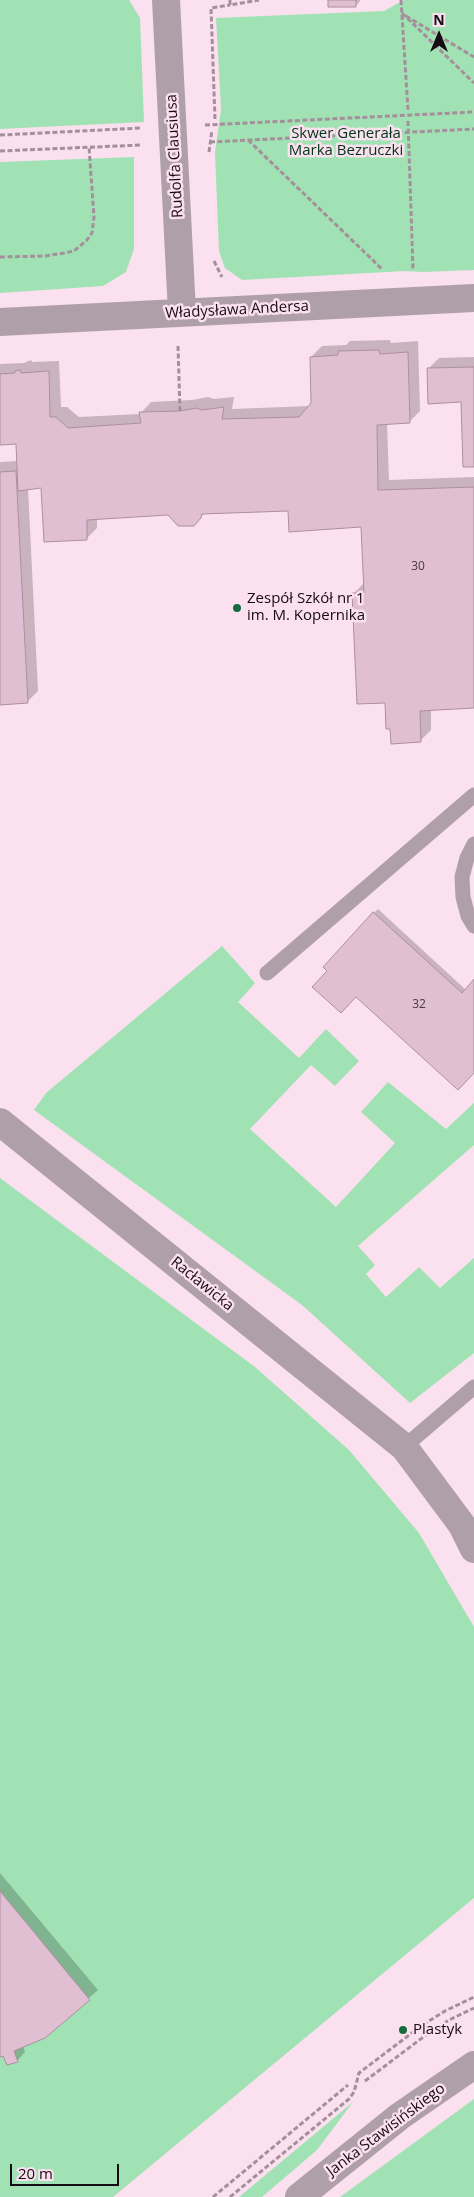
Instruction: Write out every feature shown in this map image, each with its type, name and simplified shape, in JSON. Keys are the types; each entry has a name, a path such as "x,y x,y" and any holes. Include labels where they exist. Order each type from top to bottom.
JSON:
{"street":[{"name":"Rudolfa Clausiusa","path":"166,0 180,325"},
{"name":"Władysława Andersa","path":"0,322 180,325 474,298"},
{"name":"Racławicka","path":"0,1122 404,1446 462,1525 474,1549"},
{"name":"Janka Stawisińskiego","path":"299,2197 400,2116 474,2066"}],"lane":[{"path":"267,973 474,795"},
{"path":"474,844 466,858 462,877 463,897 468,916 474,926"},
{"path":"404,1446 474,1387"}],"path":[{"path":"230,0 230,5"},
{"path":"214,120 211,8 259,0"},
{"path":"401,0 408,110"},
{"path":"402,13 474,57"},
{"path":"402,13 474,82"},
{"path":"199,126 474,112"},
{"path":"408,121 413,280"},
{"path":"0,134 148,128"},
{"path":"205,142 474,129"},
{"path":"209,158 212,130"},
{"path":"247,140 386,274"},
{"path":"141,145 141,152"},
{"path":"0,151 148,145"},
{"path":"0,257 45,256 64,253 74,251 88,240 92,233 94,217 88,147"},
{"path":"212,254 216,268 223,278"},
{"path":"180,325 180,411"},
{"path":"230,2197 349,2099 354,2092 358,2073 445,2010 474,1997"},
{"path":"365,2081 426,2035 449,2020 474,2008"},
{"path":"213,2197 348,2085"}],"green space":[{"path":"0,0 129,0 140,18 144,122 0,129"},
{"name":"Skwer Generała Marka Bezruczki","path":"404,0 474,0 474,270 405,271 242,280 225,268 219,251 215,152 221,109 216,18 384,11"},
{"path":"134,157 134,249 126,272 103,286 0,293 0,162"},
{"path":"222,946 255,983 238,1002 299,1058 326,1029 359,1061 335,1086 311,1065 250,1129 336,1207 395,1143 361,1112 388,1082 446,1129 474,1103 474,1145 358,1246 375,1265 366,1274 386,1297 419,1267 440,1288 474,1258 474,1353 410,1403 302,1305 34,1110 46,1093"},
{"path":"0,1178 255,1367 349,1450 419,1533 474,1627 474,1898 113,2197 0,2197"},
{"path":"474,2099 474,2197 340,2197"},
{"path":"353,2102 317,2150 262,2197 239,2197"}],"building":[{"path":"328,0 356,0 356,7 328,7"},
{"path":"379,350 380,354 408,352 410,423 377,425 378,490 474,487 474,708 420,711 421,742 391,744 390,729 386,729 385,703 357,704 352,593 364,593 361,527 289,532 288,511 202,514 194,526 178,526 168,515 87,520 87,540 44,542 41,488 18,491 16,444 0,445 0,374 15,373 15,371 20,370 21,373 49,371 50,417 56,417 68,428 141,423 139,412 180,411 196,408 202,410 224,407 222,419 299,417 311,403 310,357 338,355 338,351"},
{"path":"474,367 474,467 463,467 461,402 428,404 427,368"},
{"path":"16,471 28,703 0,705 0,472"},
{"path":"373,912 462,993 474,979 474,1073 458,1090 356,997 341,1013 312,987 327,971 323,967"},
{"path":"0,1891 90,2000 45,2038 14,2051 18,2062 7,2065 3,2056 0,2057"}],"place":[{"name":"Zespół Szkół nr 1 im. M. Kopernika","path":"237,608"},
{"name":"Plastyk","path":"403,2030"}]}
